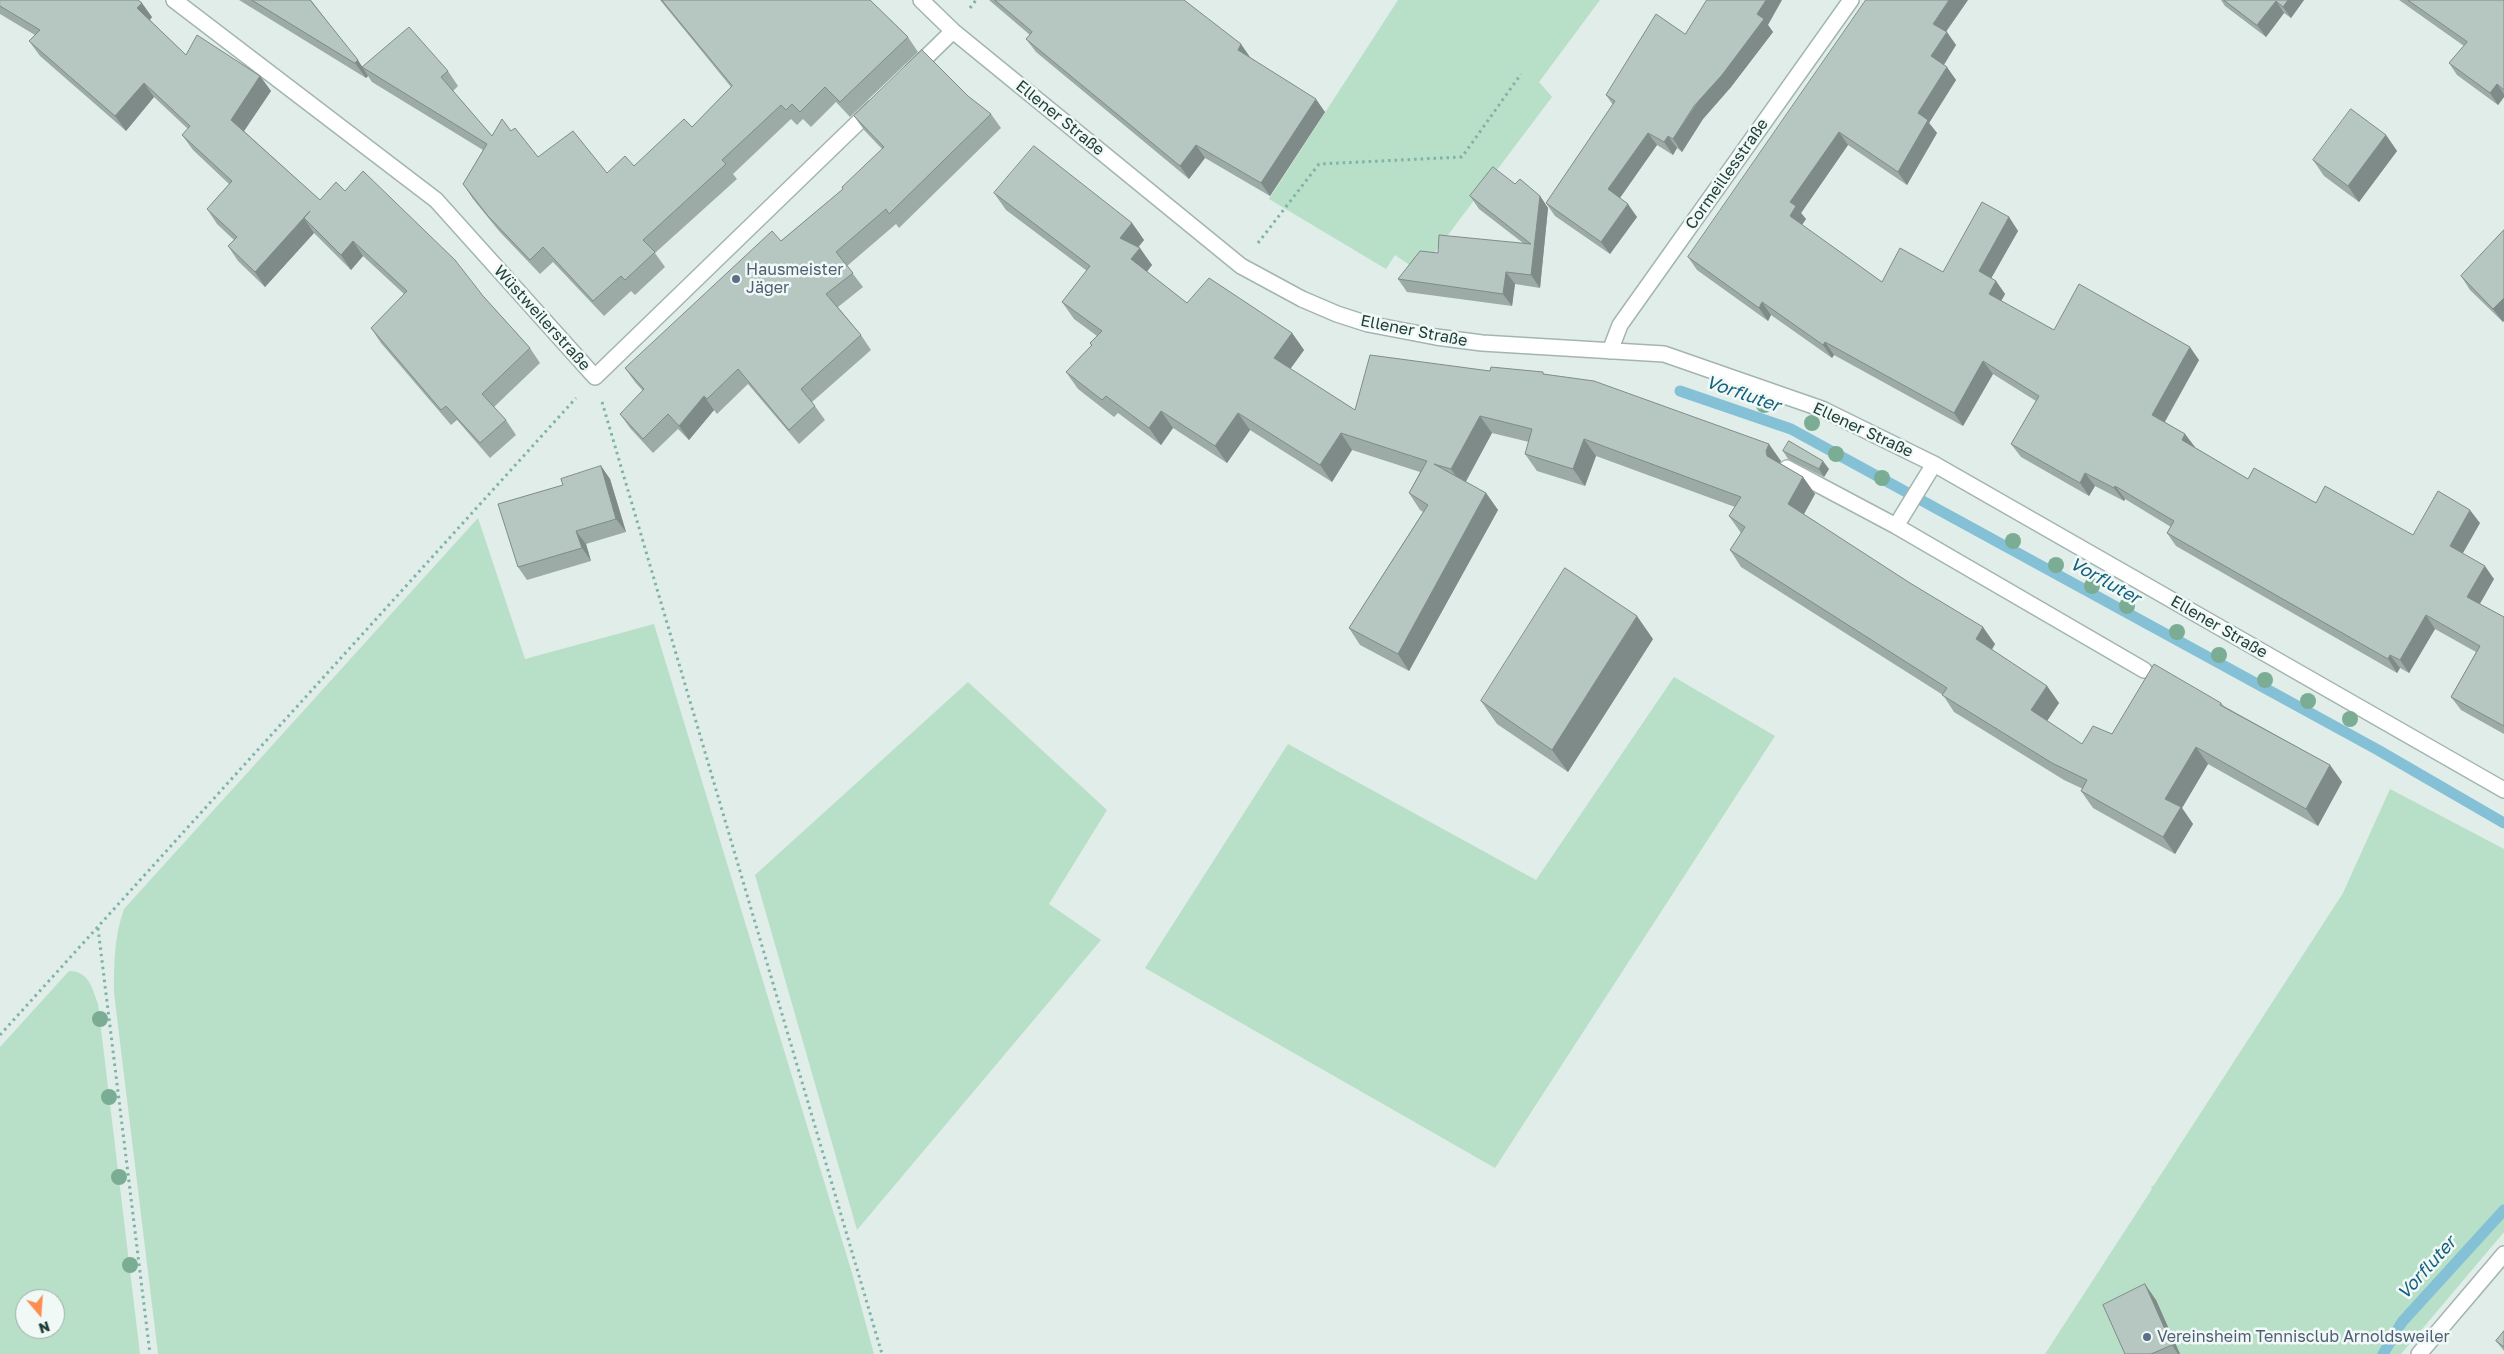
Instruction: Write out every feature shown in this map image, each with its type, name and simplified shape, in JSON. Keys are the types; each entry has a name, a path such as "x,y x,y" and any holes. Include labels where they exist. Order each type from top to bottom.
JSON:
{"street":[{"name":"Wüstweilerstraße","path":"174,0 436,200 595,377 881,100"},
{"name":"Ellener Straße","path":"920,0 953,31 1241,266 1302,299 1337,314 1396,330 1482,343 1664,354 1822,409 1934,464 2504,790"},
{"name":"Cormeillesstraße","path":"1610,351 1620,325 1851,0"},
{"path":"903,79 953,31"},
{"name":"Ellener Straße","path":"1896,526 1934,464"},
{"path":"1788,468 1896,526 2144,670"},
{"path":"2419,1354 2504,1254"}],"path":[{"path":"1241,266 1319,164 1462,157 1521,74"},
{"path":"0,1035 595,377"},
{"path":"595,377 882,1354"},
{"path":"98,927 150,1354"}],"green space":[{"path":"1398,0 1600,0 1539,82 1552,97 1420,272 1395,255 1386,269 1269,199"},
{"path":"478,518 525,659 654,624 852,1273 874,1354 158,1354 114,993 116,940 124,909"},
{"path":"1674,677 1775,736 1495,1168 1145,968 1288,744 1536,880"},
{"path":"968,682 1107,810 1049,904 1101,940 857,1230 755,875"},
{"path":"2390,789 2504,849 2504,1232 2401,1354 2045,1354 2152,1189 2151,1187 2343,893"},
{"path":"69,971 76,972 89,981 98,1004 140,1354 0,1354 0,1047"}],"building":[{"path":"0,0 138,0 142,3 137,8 186,55 197,35 260,76 231,120 320,200 336,182 345,191 363,171 455,260 483,296 530,348 482,394 506,420 480,443 446,406 441,410 371,328 407,291 353,241 341,255 304,218 310,211 255,272 228,246 237,237 207,209 232,181 182,135 190,126 144,83 115,116 29,41 40,30 0,6"},
{"path":"252,0 310,0 358,60 355,63"},
{"path":"662,0 870,0 908,37 840,102 825,87 800,112 792,104 786,110 781,105 722,160 726,164 643,240 655,252 625,280 621,276 593,301 543,247 530,260 488,216 463,184 487,144 362,67 409,27 448,71 441,77 492,136 502,119 511,131 515,128 538,157 573,131 607,173 625,156 634,166 684,119 692,127 732,86"},
{"path":"995,0 1184,0 1241,44 1238,50 1316,99 1261,183 1196,145 1180,166 1026,39 1032,32"},
{"path":"1707,0 1766,0 1757,14 1764,19 1722,75 1694,106 1673,139 1668,136 1664,142 1648,133 1608,189 1628,204 1601,242 1546,203 1615,101 1606,95 1656,14 1685,34"},
{"path":"1866,0 1949,0 1933,24 1947,32 1931,56 1947,67 1918,113 1928,120 1898,172 1839,132 1790,202 1796,206 1790,216 1882,282 1900,248 1943,272 1982,202 2009,217 1979,271 1996,281 1989,294 2054,330 2079,284 2190,347 2152,415 2185,434 2182,440 2248,479 2254,468 2316,503 2325,486 2413,535 2438,491 2470,510 2450,546 2485,566 2467,597 2504,617 2504,726 2451,697 2480,646 2426,615 2400,660 2390,655 2388,659 2167,533 2174,521 2115,486 2114,488 2085,473 2080,483 2011,444 2039,396 1983,361 1954,413 1825,342 1823,345 1762,302 1759,308 1688,257"},
{"path":"2224,0 2288,0 2283,7 2276,1 2257,25"},
{"path":"2408,0 2504,0 2504,90 2497,84 2490,93 2449,63 2467,42"},
{"path":"922,50 968,96 991,114 889,214 886,209 836,252 853,273 826,294 861,335 801,389 815,406 789,430 738,369 707,399 704,396 679,426 668,414 643,439 620,414 644,389 625,368 772,231 781,241 843,189 842,187 884,147 854,116"},
{"path":"2351,109 2386,135 2348,186 2313,160"},
{"path":"1034,146 1132,223 1120,238 1140,248 1131,259 1187,303 1209,278 1292,333 1274,358 1355,410 1370,355 1490,371 1491,367 1543,372 1543,374 1594,381 1769,444 1766,451 1767,456 1803,477 1788,504 1910,583 1983,627 1976,639 2047,686 2031,710 2082,744 2093,726 2112,734 2154,664 2221,703 2220,705 2330,765 2306,809 2196,747 2165,799 2181,807 2163,837 2081,791 2087,780 2052,763 1942,695 1947,688 1730,550 1745,527 1729,516 1741,497 1584,439 1573,469 1525,454 1532,429 1480,416 1451,469 1434,464 1486,493 1398,654 1349,628 1428,505 1409,493 1427,461 1341,433 1320,465 1238,413 1215,446 1161,411 1149,428 1106,396 1102,400 1066,372 1092,345 1090,343 1102,331 1062,302 1090,266 994,193"},
{"path":"1493,167 1515,184 1520,179 1540,196 1531,275 1506,272 1503,294 1398,279 1420,251 1438,253 1439,235 1531,244 1470,196"},
{"path":"2504,230 2504,298 2493,309 2461,276"},
{"path":"1789,441 1823,461 1819,469 1783,451"},
{"path":"601,466 616,519 576,531 582,548 518,567 498,504 563,485 561,479"},
{"path":"1565,568 1637,616 1552,750 1481,701"},
{"name":"Vereinsheim Tennisclub Arnoldsweiler","path":"2145,1284 2172,1345 2151,1354 2125,1354 2103,1305"},
{"path":"2504,1331 2504,1347 2496,1341"}],"waterway":[{"name":"Vorfluter","path":"1680,391 1791,429 2378,750 2504,823"},
{"name":"Vorfluter","path":"2383,1354 2402,1322 2504,1210"}],"place":[{"name":"Hausmeister Jäger","path":"736,279"},
{"name":"Vereinsheim Tennisclub Arnoldsweiler","path":"2147,1337"}]}
